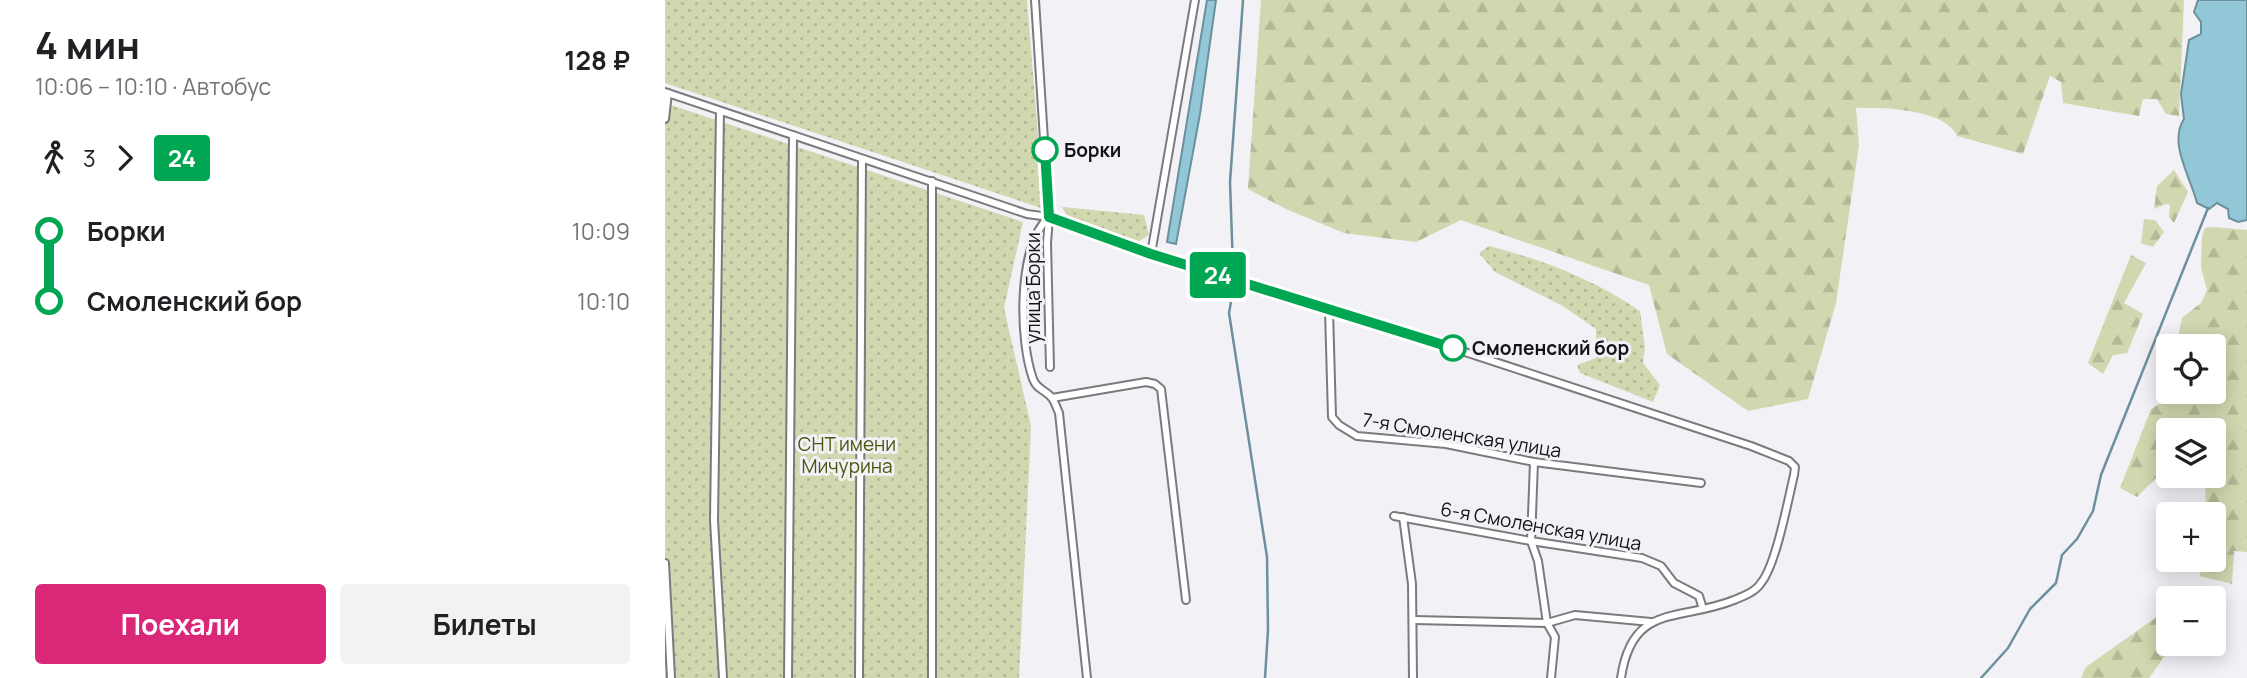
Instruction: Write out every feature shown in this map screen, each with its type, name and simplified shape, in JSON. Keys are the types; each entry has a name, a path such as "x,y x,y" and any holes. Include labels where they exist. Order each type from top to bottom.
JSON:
{"street":[{"name":"улица Борки","path":"1035,0 1049,217 1047,243 1050,366"},
{"path":"1151,254 1195,0"},
{"path":"665,119 667,93 1027,214 1049,217 1151,254 1699,429 1789,460 1795,467 1780,534 1768,571 1761,584 1747,595 1651,622 1575,615 1547,623 1414,620"},
{"path":"720,111 714,520 723,678"},
{"path":"788,678 793,135"},
{"path":"859,678 862,159"},
{"path":"932,181 932,678"},
{"path":"1049,217 1035,234 1022,297 1025,337 1033,379 1038,389 1052,398 1059,413 1087,678"},
{"name":"7-я Смоленская улица","path":"1329,310 1332,417 1357,436 1446,444 1534,462 1701,483"},
{"path":"1052,398 1146,382 1161,389 1164,396 1186,600"},
{"path":"1534,462 1531,541 1538,561 1547,623 1555,637 1551,678"},
{"name":"6-я Смоленская улица","path":"1394,516 1642,558 1661,566 1674,583 1699,596 1703,609"},
{"path":"1403,517 1412,584 1413,678"},
{"path":"665,564 671,678"},
{"path":"1621,678 1629,648 1651,622"}],"green space":[{"path":"665,0 1027,0 1044,209 665,83"},
{"path":"1261,0 2184,0 2179,116 2166,114 2157,99 2143,99 2139,116 2063,103 2061,82 2050,76 2023,154 1957,136 1951,127 1927,115 1896,109 1856,108 1859,145 1836,303 1808,399 1748,411 1667,354 1649,285 1461,220 1416,242 1344,233 1286,209 1248,189"},
{"name":"СНТ имени Мичурина","path":"665,103 1023,222 1004,308 1031,426 1019,678 665,678"},
{"path":"2174,170 2188,192 2174,223 2169,217 2170,205 2154,209 2157,186"},
{"path":"1062,207 1144,215 1149,235 1138,242 1067,216"},
{"path":"2144,219 2155,220 2164,232 2153,247 2141,243"},
{"path":"2205,228 2247,230 2247,552 2234,551 2232,584 2200,576 2200,572 2226,572 2226,502 2206,502 2205,488 2226,488 2226,418 2156,418 2156,478 2137,497 2120,488 2151,409 2160,404 2226,404 2226,334 2179,334 2182,318 2201,303 2207,290 2201,267 2202,236"},
{"path":"1489,246 1567,272 1604,289 1640,311 1645,348 1643,363 1660,385 1653,402 1580,373 1577,365 1596,358 1596,329 1563,306 1495,272 1479,253"},
{"path":"2131,255 2146,263 2124,303 2143,314 2127,353 2113,355 2103,374 2088,363"},
{"path":"2156,617 2156,656 2165,656 2149,678 2081,678 2086,667"}],"water":[{"path":"1207,0 1216,0 1200,114 1176,244 1167,242"},
{"path":"2198,0 2247,0 2247,220 2238,222 2229,218 2228,209 2217,203 2209,209 2197,203 2179,150 2178,139 2184,119 2181,94 2189,40 2201,34 2201,22 2194,12"}],"waterway":[{"path":"1233,268 1230,182 1243,0"},
{"path":"1981,678 2008,648 2030,609 2056,583 2062,555 2077,539 2093,511 2101,475 2208,208"},
{"path":"1234,285 1229,313 1267,557 1268,630 1265,678"}],"bus line":[{"name":"24","path":"1045,150 1049,217 1151,254 1453,348"}],"place":[{"name":"Борки","path":"1045,150"},
{"name":"Смоленский бор","path":"1453,348"}]}
